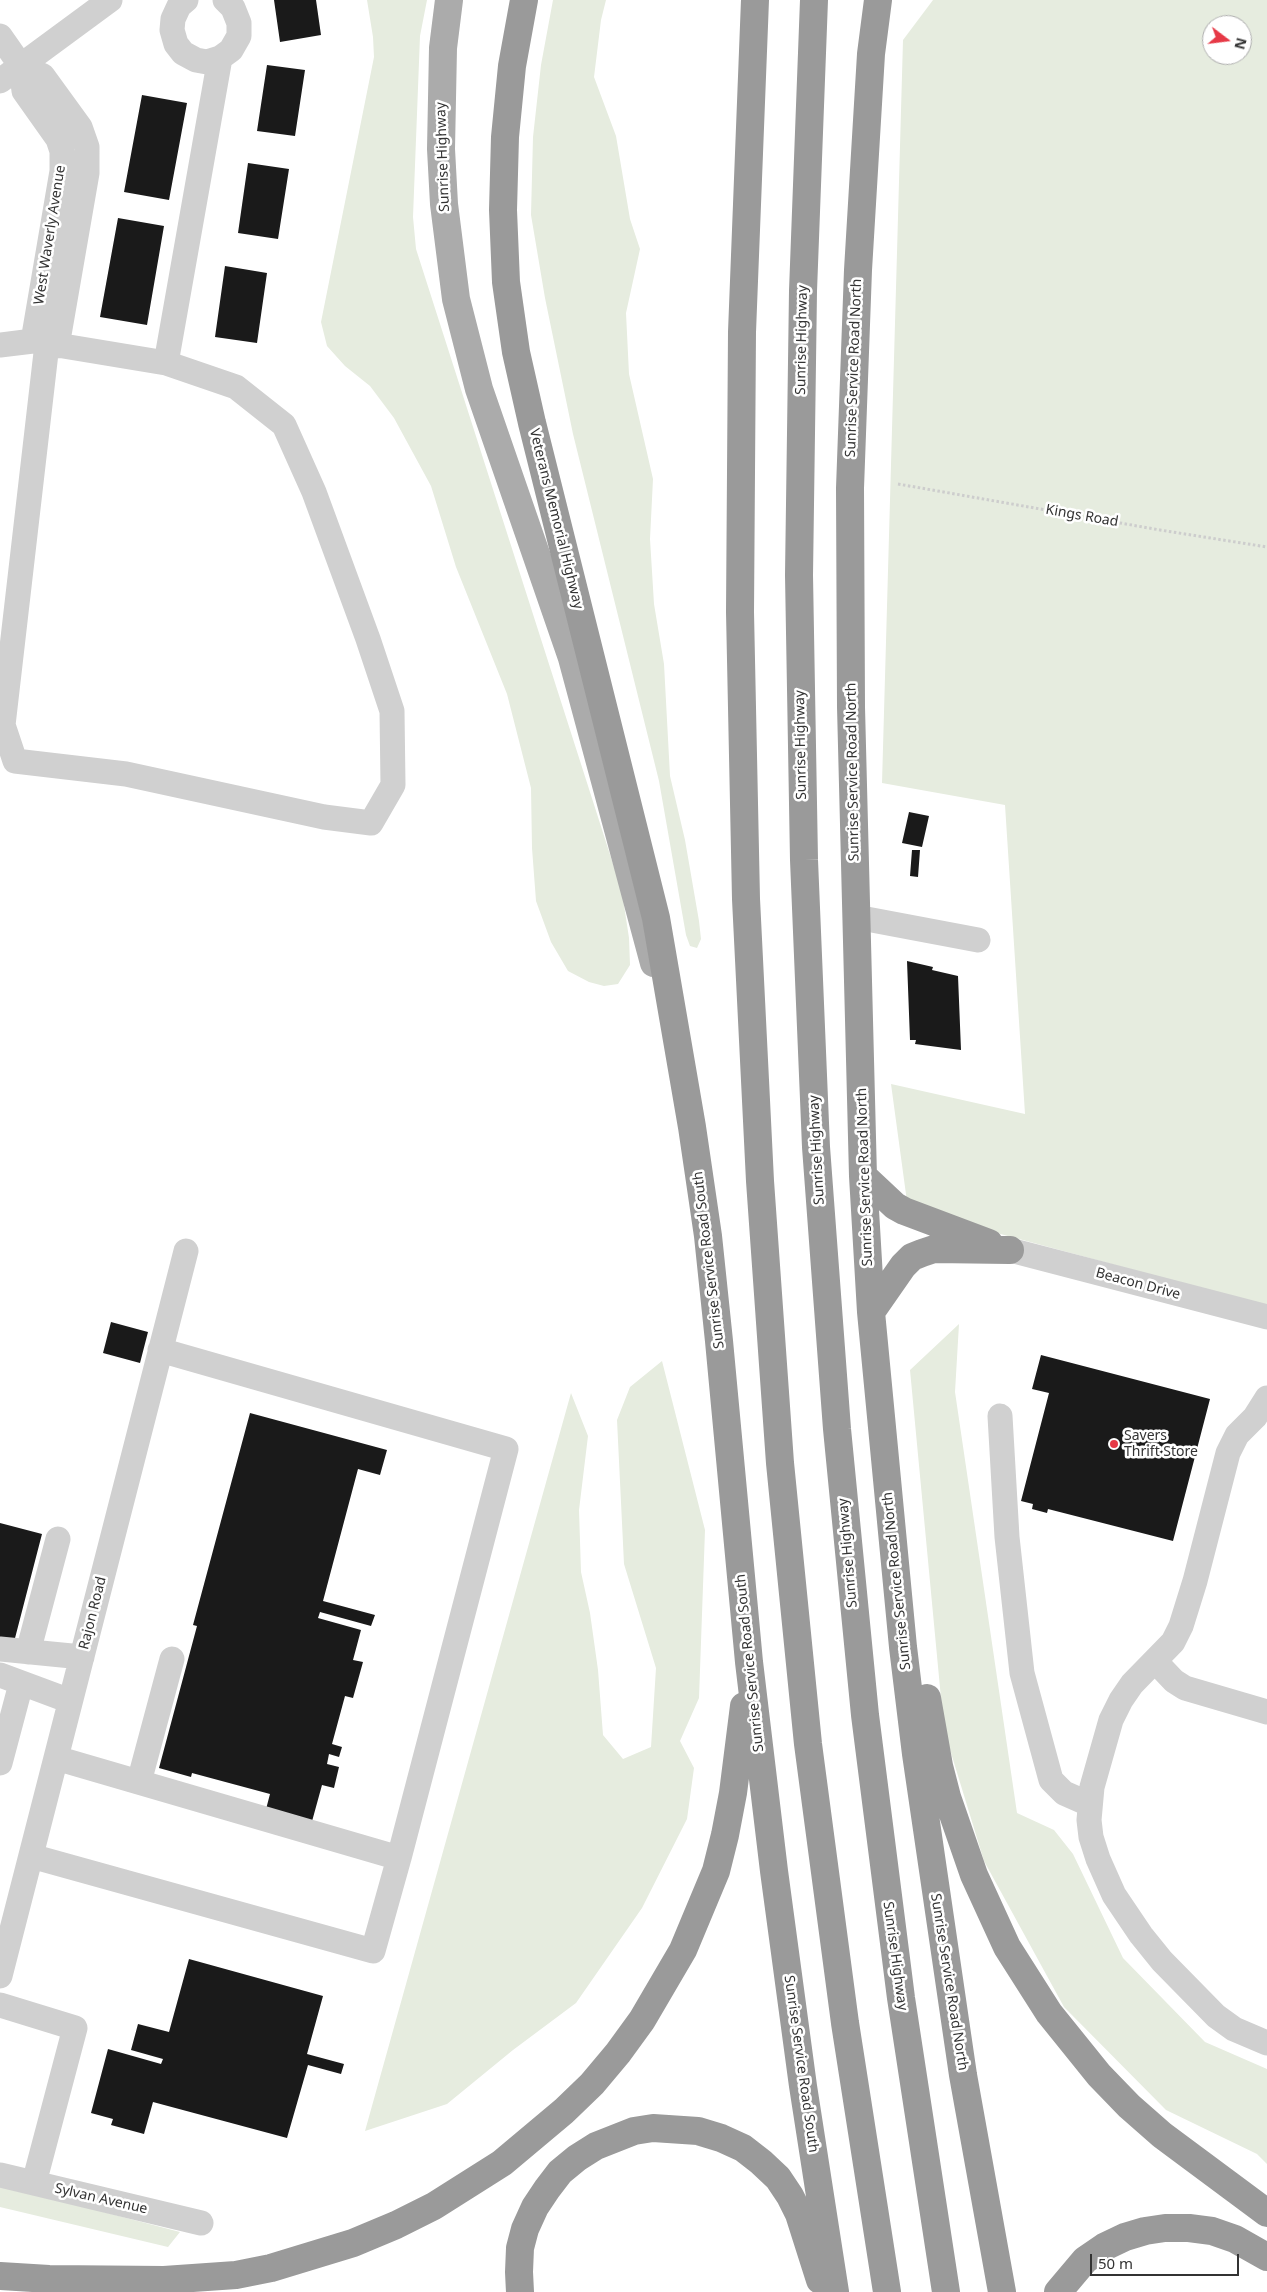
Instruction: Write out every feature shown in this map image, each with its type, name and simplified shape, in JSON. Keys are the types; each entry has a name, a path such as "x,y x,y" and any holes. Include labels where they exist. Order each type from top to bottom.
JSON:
{"highway":[{"name":"Veterans Memorial Highway","path":"524,0 512,66 505,137 503,192 506,282 514,344 656,918 675,1032"},
{"path":"755,0 742,332 740,621 746,899 760,1181 779,1454 808,1744 845,2023 887,2292"},
{"name":"Sunrise Highway","path":"814,0 803,291 799,575 804,860 816,1146 837,1429 864,1715 900,1989 946,2292"},
{"path":"871,54 878,0"},
{"name":"Sunrise Service Road North","path":"871,54 852,379 850,488 851,707 863,1176 871,1312 903,1647 930,1860 979,2172 1002,2292"},
{"name":"Sunrise Service Road South","path":"675,1032 692,1127 709,1246 749,1662 803,2086 835,2292"},
{"path":"863,1176 895,1206 904,1211 1010,1250"},
{"path":"871,1312 903,1266 912,1258 922,1253 934,1249 1010,1250"},
{"path":"883,1442 909,1550 925,1684 938,1766 958,1834 974,1875 1008,1947 1049,2013 1099,2075 1129,2106 1162,2135 1267,2213"},
{"path":"0,2276 49,2279 164,2280 236,2275 271,2268 338,2248 396,2225 470,2184 532,2140 592,2084 618,2053 642,2020 683,1950 716,1871 725,1835 733,1793 749,1662"},
{"path":"520,2292 518,2272 520,2248 525,2229 535,2207 560,2172 596,2146 634,2131 654,2128 698,2131 721,2138 743,2148 778,2178 793,2202 824,2292"},
{"path":"1058,2292 1085,2260 1111,2243 1145,2231 1165,2228 1190,2228 1212,2232 1235,2239 1267,2257"}],"main road":[{"name":"Sunrise Highway","path":"449,0 443,48 440,149 444,204 456,299 479,389 572,658 605,776 642,921 675,1032"},
{"path":"871,54 873,0"}],"street":[{"path":"0,82 110,0"},
{"path":"186,0 179,6 172,19 172,30 176,44 183,54 196,60 207,62 220,58 231,50 239,36 239,23 233,8 225,0"},
{"path":"0,36 21,66"},
{"path":"166,363 220,58"},
{"name":"West Waverly Avenue","path":"8,760 3,725 46,344 87,173 87,147 80,127 43,76 21,66"},
{"path":"0,345 46,344 166,363 236,387 284,426 314,492 368,639 392,711 393,785 371,823 324,817 126,774 8,760"},
{"path":"856,917 978,940"},
{"name":"Beacon Drive","path":"1010,1250 1267,1317"},
{"name":"Rajon Road","path":"0,1976 4,1945 31,1856 186,1251"},
{"path":"31,1856 373,1952 506,1449 160,1350"},
{"path":"1267,1398 1255,1417 1232,1443 1186,1611 1173,1642 1132,1684 1121,1700 1105,1736 1089,1804 1091,1837 1098,1859 1114,1894 1141,1935 1162,1961 1216,2016 1234,2029 1267,2044"},
{"path":"1000,1416 1007,1537 1022,1673 1051,1780 1064,1793 1089,1804"},
{"path":"28,1652 58,1539"},
{"path":"0,1650 82,1657"},
{"path":"139,1782 172,1658"},
{"path":"1155,1661 1174,1681 1185,1688 1267,1712"},
{"path":"0,1763 10,1680 70,1702"},
{"path":"56,1758 399,1858"},
{"path":"0,2005 75,2028 34,2183"},
{"name":"Sylvan Avenue","path":"0,2175 201,2223"}],"path":[{"name":"Kings Road","path":"898,484 1160,530 1267,546"}],"shaded area":[{"path":"367,0 427,0 420,36 413,217 416,249 622,892 629,938 630,965 618,984 604,986 589,982 568,971 551,942 536,901 532,848 531,788 507,694 456,567 431,486 394,418 370,386 345,366 327,346 321,322 374,57"},
{"path":"553,0 606,0 601,20 594,77 616,136 630,219 640,249 626,313 629,374 653,479 650,539 654,604 664,664 670,776 685,840 699,921 701,939 697,948 690,946 686,935 659,781 573,434 545,298 531,215 533,137 541,65"},
{"path":"933,0 1267,0 1267,1306 908,1209 891,1084 1025,1114 1005,805 882,783 903,40"},
{"path":"959,1324 955,1392 1017,1813 1054,1830 1073,1854 1123,1958 1205,2042 1267,2069 1267,2164 1257,2154 1166,2110 1064,2007 984,1861 944,1730 910,1370"},
{"path":"662,1361 705,1530 699,1698 680,1741 694,1768 687,1819 642,1908 576,2003 513,2050 447,2104 365,2131 571,1393 588,1436 579,1510 581,1572 590,1613 598,1670 603,1735 623,1759 651,1747 656,1668 624,1564 617,1420 630,1387"},
{"path":"0,2185 180,2232 168,2247 0,2207"}],"building":[{"path":"274,0 316,0 321,35 280,42"},
{"path":"267,65 305,70 295,136 257,131"},
{"path":"142,95 187,103 169,200 124,192"},
{"path":"248,163 289,169 278,239 238,233"},
{"path":"118,218 164,226 147,325 100,317"},
{"path":"225,266 267,273 257,343 215,337"},
{"path":"909,812 929,816 922,847 902,843"},
{"path":"912,850 920,850 918,877 910,876"},
{"path":"907,961 933,967 932,970 958,976 961,1050 915,1044 916,1040 910,1040"},
{"path":"111,1322 148,1332 140,1363 103,1353"},
{"path":"1041,1355 1210,1399 1173,1541 1048,1509 1047,1513 1032,1509 1033,1504 1021,1501 1049,1393 1032,1389"},
{"path":"250,1413 387,1450 380,1475 358,1469 323,1601 375,1615 371,1626 320,1612 318,1618 361,1630 353,1660 363,1662 353,1698 345,1696 332,1744 342,1747 339,1757 329,1754 327,1764 339,1767 334,1788 322,1785 311,1825 265,1813 270,1794 192,1773 191,1777 159,1768 197,1626 193,1625"},
{"path":"0,1523 42,1534 14,1642 0,1638"},
{"path":"189,1959 323,1996 307,2054 344,2064 341,2074 308,2065 287,2138 153,2102 144,2134 111,2125 113,2119 91,2113 108,2049 161,2064 163,2059 131,2050 138,2024 169,2032"}],"place":[{"name":"Savers Thrift Store","path":"1114,1444"}]}
